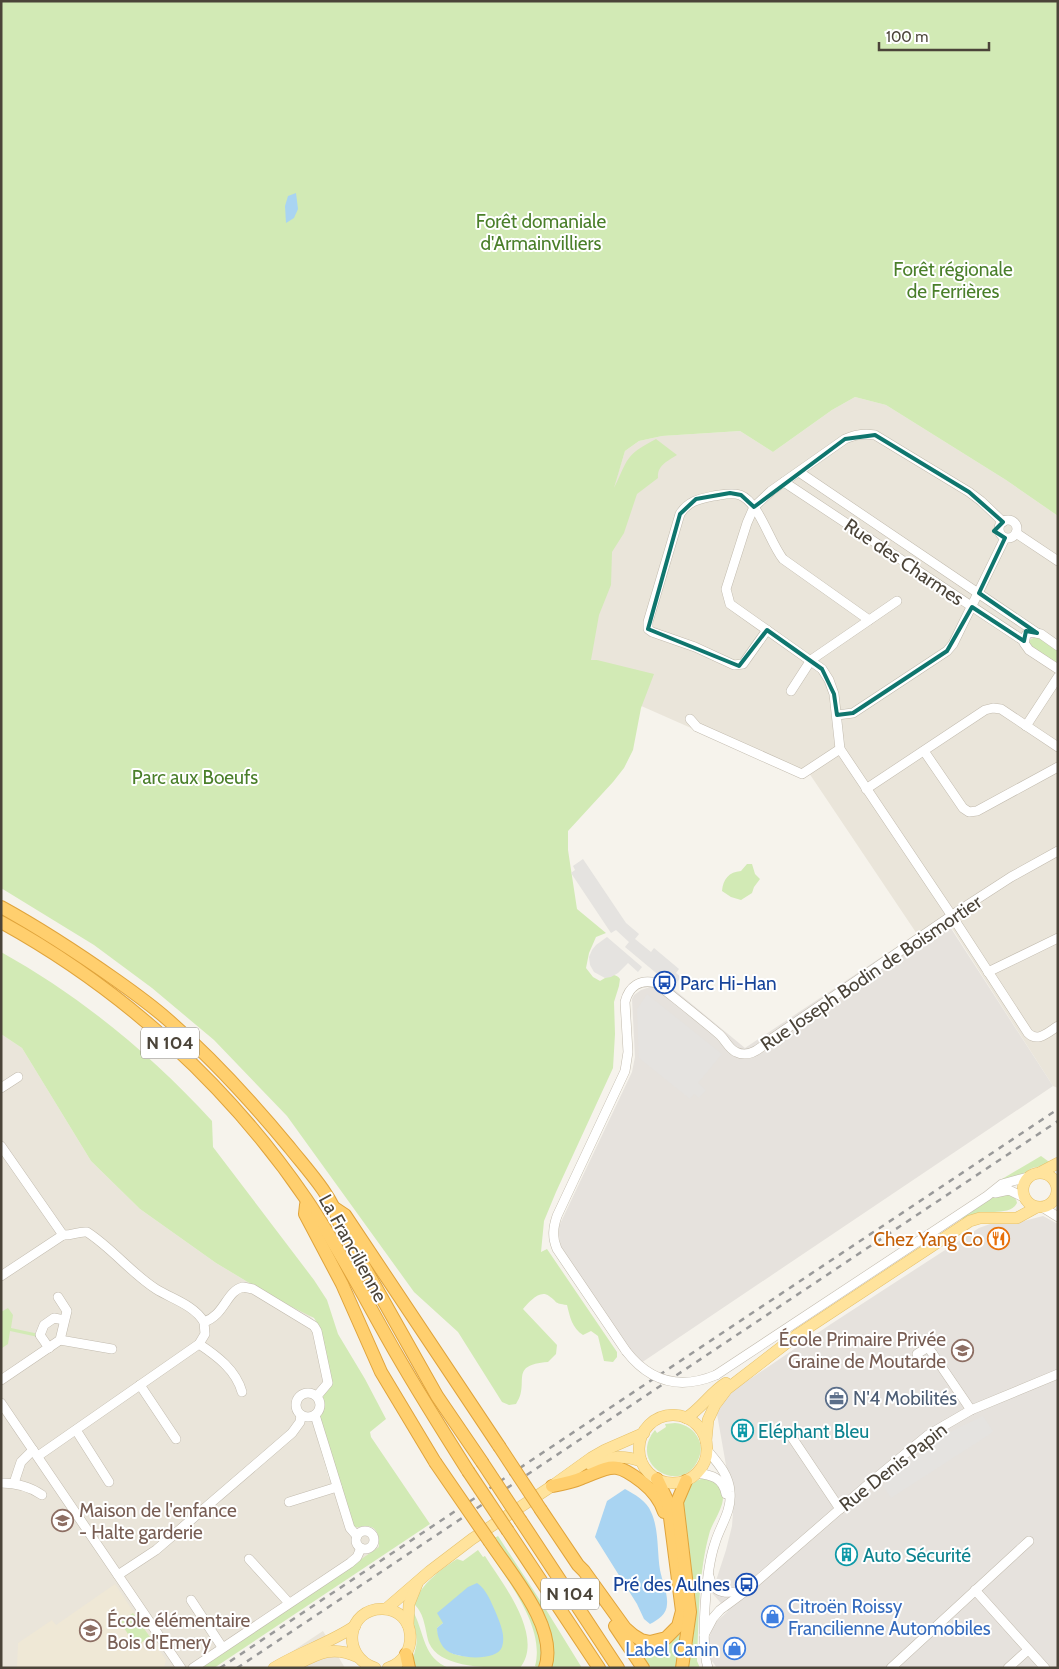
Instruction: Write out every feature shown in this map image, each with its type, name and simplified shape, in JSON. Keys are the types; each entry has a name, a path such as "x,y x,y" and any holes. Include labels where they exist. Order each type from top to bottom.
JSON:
{"highway":[{"name":"La Francilienne","path":"1,907 29,922 90,961 167,1018 236,1085 304,1166 336,1209 338,1220 437,1396 618,1668"},
{"name":"La Francilienne","path":"1,922 83,973 167,1040 195,1066 246,1121 279,1162 306,1200 354,1278 435,1419 599,1668"},
{"path":"306,1200 305,1214 342,1284 381,1372 435,1462 530,1601 544,1629 548,1648 545,1668"},
{"path":"336,1209 345,1215 578,1565 631,1634 646,1641 663,1639 669,1636 680,1623 682,1610 667,1496 657,1479"},
{"path":"552,1486 582,1479 606,1468 612,1467 624,1470 634,1475 655,1493 670,1525"},
{"path":"682,1668 690,1612 677,1502 686,1481"},
{"path":"578,1565 581,1575 643,1668"},
{"path":"406,1654 409,1668"}],"main road":[{"path":"996,1218 1012,1214 1024,1198 1024,1184 1028,1177 1058,1163"},
{"path":"706,1445 700,1430 686,1418 674,1416 652,1423 644,1433 640,1443 642,1461 648,1471 657,1479 671,1483 686,1481 697,1473 704,1462 706,1445 708,1420 726,1389 797,1335 970,1220 980,1218 1017,1218 1050,1203 1057,1189 1052,1177 1041,1172"},
{"path":"1024,1198 1039,1207"},
{"path":"686,1418 692,1415 714,1391 760,1362"},
{"path":"386,1609 430,1571 472,1539 552,1486 575,1468 605,1450 644,1433"},
{"path":"552,1486 607,1458 627,1456 642,1461"},
{"path":"388,1668 399,1662 406,1654 411,1639 408,1625 409,1604 418,1582"},
{"path":"274,1668 307,1649 343,1634 355,1626 365,1614 377,1609 386,1609 400,1616 408,1625"},
{"path":"355,1626 351,1641 353,1649 365,1664 375,1668"},
{"path":"290,1668 326,1651 344,1651 358,1657"}],"street":[{"path":"1003,522 969,492 875,435 865,433 854,435 845,439 784,482 754,507 726,589 730,604 822,669 829,680 834,694 837,715 837,738 840,749 866,789 1032,1037 1038,1038 1043,1036 1058,1026"},
{"name":"Rue des Charmes","path":"799,472 1058,646"},
{"name":"Rue des Charmes","path":"784,482 1024,641 1029,650 1058,669"},
{"path":"767,630 743,664 734,666 695,646 648,629 647,625 680,514 683,508 696,499 730,493 741,495 754,507 783,559 869,620"},
{"path":"1009,520 1017,528 1016,533 1010,538 1005,538 999,531 1000,526 1003,522 1009,520"},
{"path":"1016,533 1058,561"},
{"path":"837,715 853,713 947,651 953,644 972,607 1005,538"},
{"path":"790,691 811,660 897,601"},
{"path":"1024,641 1028,633 1037,633"},
{"path":"1026,726 1058,678"},
{"path":"866,789 985,710 993,708 1001,709 1058,747"},
{"path":"690,719 697,727 802,774 840,749"},
{"path":"924,751 963,808 969,812 977,811 1058,767"},
{"name":"Rue Joseph Bodin de Boismortier","path":"1028,1177 1002,1184 988,1196 716,1374 699,1381 677,1382 665,1380 642,1369 626,1351 557,1249 553,1239 556,1216 625,1072 628,1052 625,1002 632,988 639,983 648,981 656,983 721,1037 736,1053 745,1055 754,1053 767,1042 952,916 1011,877 1058,851"},
{"path":"988,972 1058,938"},
{"path":"1,1088 18,1077"},
{"path":"1,1146 63,1235"},
{"name":"Rue Joseph Bodin de Boismortier","path":"988,1196 999,1191 1009,1190 1024,1198"},
{"path":"1039,1207 1058,1217"},
{"path":"1,1276 63,1235 87,1232 146,1282 196,1313 204,1322 205,1334 199,1344 76,1430 21,1462 14,1483"},
{"path":"204,1322 217,1316 238,1288 247,1286 314,1326 317,1331 328,1383 317,1396"},
{"path":"1,1380 60,1340 67,1310 58,1297"},
{"path":"49,1348 40,1335 44,1325 54,1318 64,1320"},
{"path":"60,1340 112,1349"},
{"path":"199,1344 221,1359 240,1385 242,1392"},
{"path":"917,1354 926,1344 971,1410"},
{"name":"Rue Denis Papin","path":"704,1635 717,1613 747,1590 928,1435 971,1410 1058,1374"},
{"path":"140,1385 176,1439"},
{"path":"306,1392 317,1396 320,1407 315,1415 309,1417 301,1415 296,1409 298,1397 306,1392"},
{"path":"1,1403 182,1668"},
{"path":"118,1575 156,1550 292,1433 300,1422 301,1415"},
{"path":"315,1415 350,1528 356,1536 356,1542 362,1548"},
{"path":"76,1430 109,1482"},
{"path":"789,1432 800,1439 840,1509"},
{"path":"706,1445 724,1472 731,1498 728,1511 714,1544 708,1575 704,1635 704,1650 708,1668"},
{"path":"697,1473 709,1474 717,1478 722,1483 726,1497 723,1512 709,1550 704,1578 700,1645 700,1654 704,1668"},
{"path":"1,1483 14,1483 29,1487 42,1495"},
{"path":"289,1502 336,1487"},
{"path":"356,1536 363,1531 369,1532 373,1537 370,1547 362,1548"},
{"path":"891,1668 1029,1541"},
{"path":"192,1668 350,1563 357,1557 362,1548"},
{"path":"249,1559 289,1603"},
{"path":"708,1575 710,1583 721,1592 731,1594 747,1590"},
{"path":"976,1590 1045,1668"},
{"path":"191,1600 222,1647"},
{"path":"1008,1668 1028,1650"}],"highlighted area":[{"path":"875,435 969,492 1003,522 994,531 1005,538 979,593 1037,633 1026,631 1024,641 972,607 947,651 853,713 837,715 834,694 822,669 767,630 739,666 648,629 680,514 696,499 730,493 741,495 754,507 845,439"}],"shaded area":[{"path":"855,397 886,405 1006,480 1058,516 1058,1088 1053,1086 944,916 917,934 809,773 793,773 630,701 597,660 576,660 596,544 625,451 639,441 662,436 740,431 773,452 832,410"},
{"path":"583,859 626,923 639,934 635,939 651,952 654,948 679,969 676,973 681,977 673,987 625,947 629,942 616,930 611,933 571,873 575,870 573,866"},
{"path":"943,916 1053,1086 641,1363 629,1350 561,1247 559,1236 559,1226 632,1072 635,1057 632,999 634,995 641,990 665,982 745,1048"},
{"path":"607,937 642,967 638,972 628,963 611,977 605,978 594,972 590,965 589,957 596,945"},
{"path":"647,994 722,1054 698,1083 706,1090 699,1098 694,1094 690,1099 639,1058 637,1009"},
{"path":"1,1034 22,1048 91,1161 140,1209 216,1263 276,1299 308,1314 317,1323 331,1377 323,1396 320,1412 312,1420 329,1479 337,1477 355,1528 366,1526 372,1528 378,1534 378,1545 384,1554 207,1668 1,1668"},
{"path":"1043,1216 1058,1224 1058,1668 717,1668 709,1657 708,1641 714,1624 728,1611 712,1593 732,1526 734,1498 727,1471 717,1414 728,1394 831,1324 979,1228 990,1224 1016,1223"},
{"path":"983,1416 993,1431 990,1434 891,1498 883,1486 909,1464 908,1462 947,1436 950,1432"},
{"name":"École élémentaire Bois d'Emery","path":"115,1584 166,1660 164,1668 17,1668 18,1643 52,1620 56,1625"},
{"path":"323,1631 345,1668 267,1668"}],"green space":[{"path":"1,1 1058,1 1058,516 1006,480 886,405 855,397 832,410 773,452 740,431 662,436 639,441 625,451 614,488 625,464 633,454 656,439 677,455 661,467 658,478 637,494 624,533 612,552 611,585 599,615 591,660 654,674 641,708 633,750 624,768 613,782 568,831 568,850 577,909 606,933 596,937 589,953 586,968 593,977 600,981 613,975 620,979 614,1002 613,1068 544,1221 541,1252 547,1249 617,1352 617,1357 613,1362 604,1361 598,1336 591,1331 583,1335 576,1329 567,1305 558,1303 546,1294 538,1295 523,1309 557,1345 556,1354 548,1362 535,1364 524,1371 522,1389 516,1404 509,1405 502,1402 458,1332 414,1292 287,1116 214,1040 152,988 94,945 1,888"},
{"path":"1037,636 1058,651 1058,663 1056,666 1034,651 1029,644 1030,640"},
{"path":"747,864 752,864 755,874 760,879 752,893 741,900 731,897 722,891 727,877 741,871"},
{"path":"1,952 59,988 113,1028 189,1096 212,1121 213,1147 314,1280 327,1300 338,1334 386,1419 370,1432 371,1437 430,1524 214,1668 201,1668 379,1547 378,1535 374,1528 367,1526 353,1528 337,1477 330,1479 312,1420 321,1408 324,1394 327,1390 317,1323 314,1318 276,1299 216,1263 140,1209 91,1161 22,1048 1,1034"},
{"path":"1041,1156 1052,1164 1032,1168 1020,1176 1002,1181 1002,1179"},
{"path":"1009,1195 1016,1200 1017,1203 1013,1208 963,1220 962,1218 995,1196"},
{"path":"8,1308 13,1315 11,1328 39,1334 38,1337 10,1331 8,1344 2,1348 1,1312"},
{"path":"675,1423 693,1430 701,1448 697,1462 689,1472 679,1476 668,1476 651,1464 647,1454 648,1442 655,1430 657,1433 666,1427 665,1424"},
{"path":"705,1478 715,1481 721,1489 723,1500 710,1531 703,1563 697,1661 700,1668 688,1668 696,1605 681,1496 692,1484"},
{"path":"498,1536 582,1668 551,1668 553,1652 493,1539"},
{"path":"486,1544 536,1623 542,1649 539,1668 535,1666 537,1651 535,1635 522,1602 484,1545"},
{"path":"478,1550 483,1557 485,1556 518,1610 527,1641 526,1655 520,1668 482,1667 455,1662 435,1652 429,1643 423,1617 414,1604 421,1590 438,1573 457,1559 463,1561","holes":["443,1623 484,1657 467,1657 447,1650 439,1638 437,1628"]},
{"path":"133,1613 150,1637 136,1646 120,1622"},
{"path":"414,1613 429,1652 440,1664 449,1668 412,1668 417,1643 412,1619"},
{"path":"682,1629 677,1668 651,1668 635,1645 636,1643 670,1642"}],"water":[{"path":"296,193 298,209 294,218 286,223 285,206 288,196"},
{"path":"625,1489 647,1504 654,1519 667,1608 659,1619 650,1624 644,1619 637,1604 595,1537 607,1501"},
{"path":"477,1583 488,1596 499,1621 503,1634 503,1643 498,1652 492,1655 466,1657 450,1652 440,1642 437,1628 443,1623 437,1613 468,1587"}],"railway":[{"path":"220,1668 1058,1109"},
{"path":"237,1668 1058,1121"}],"place":[{"name":"Parc Hi-Han","path":"664,983"},
{"name":"Chez Yang Co","path":"999,1239"},
{"name":"École Primaire Privée Graine de Moutarde","path":"962,1350"},
{"name":"N'4 Mobilités","path":"837,1398"},
{"name":"Eléphant Bleu","path":"742,1431"},
{"name":"Maison de l'enfance - Halte garderie","path":"63,1521"},
{"name":"Auto Sécurité","path":"847,1555"},
{"name":"Pré des Aulnes","path":"746,1584"},
{"name":"Citroën Roissy Francilienne Automobiles","path":"772,1617"},
{"name":"École élémentaire Bois d'Emery","path":"91,1631"},
{"name":"Label Canin","path":"735,1649"}],"park label":[{"name":"Forêt domaniale d'Armainvilliers","path":"541,232"},
{"name":"Forêt régionale de Ferrières","path":"953,280"},
{"name":"Parc aux Boeufs","path":"195,777"}]}
